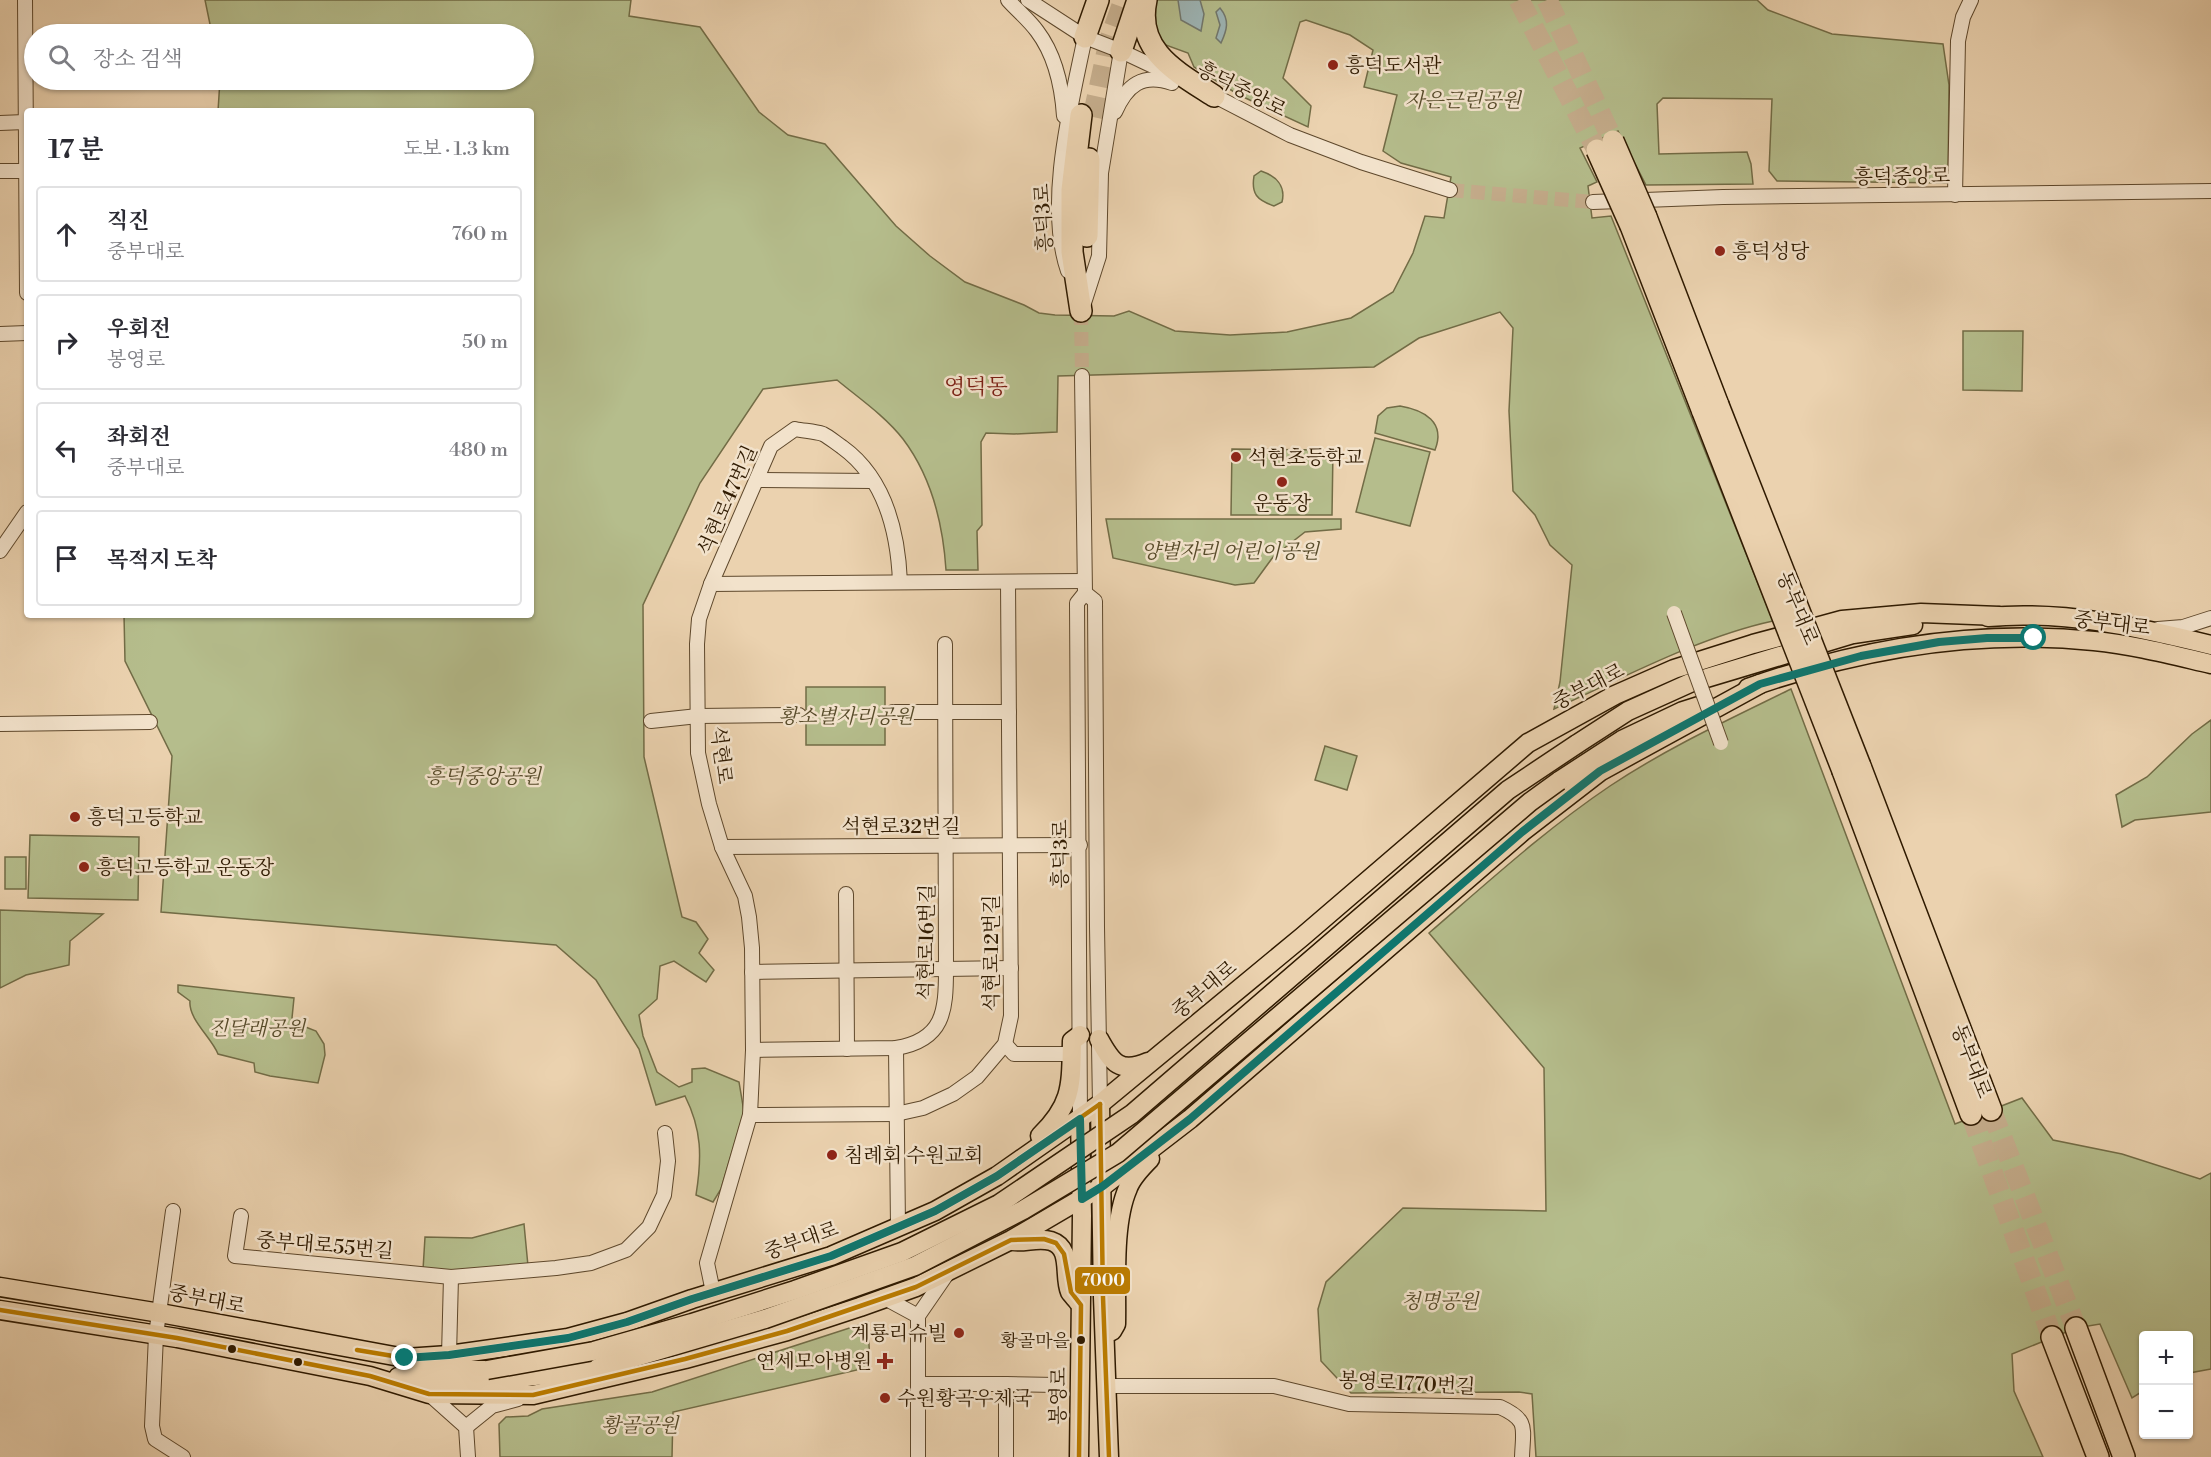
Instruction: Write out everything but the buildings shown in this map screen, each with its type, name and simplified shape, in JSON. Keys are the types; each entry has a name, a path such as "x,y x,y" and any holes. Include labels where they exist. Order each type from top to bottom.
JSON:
{"highway":[{"path":"1085,37 1098,0"},
{"path":"1121,51 1138,0"},
{"path":"1146,0 1143,12 1148,41 1172,69 1214,96"},
{"path":"1081,311 1086,248 1088,166 1093,121"},
{"name":"동부대로","path":"1605,146 1638,222 1852,768 1981,1112"},
{"path":"2076,1328 2124,1457"},
{"path":"2052,1337 2098,1457"}],"main road":[{"name":"중부대로","path":"405,1358 449,1355 568,1338 627,1322 713,1292 831,1256 935,1211 1000,1174 1100,1104 1302,937 1528,743 1615,695 1674,669 1753,644 1842,620 1920,613 2083,618 2140,628 2211,645"},
{"name":"중부대로","path":"0,1287 160,1313 237,1329 405,1358 446,1370 487,1370 594,1351 785,1294 902,1252 999,1204 1132,1114 1508,790 1628,711 1690,683 1853,634 1916,624 1999,616"},
{"name":"중부대로","path":"370,1376 488,1382 598,1368 765,1319 915,1266 1023,1210 1118,1153 1530,802 1622,740 1683,711 1760,684 1861,656 1939,642 1987,638 2093,641 2144,648 2211,664"},
{"name":"중부대로","path":"0,1310 234,1349 370,1376 429,1394 533,1395 753,1341 916,1287 1011,1240 1103,1186 1190,1119 1522,832 1600,771 1760,684"},
{"path":"1000,1174 1056,1121 1067,1100 1072,1041 1080,1035"},
{"path":"1099,1039 1108,1057 1123,1068 1136,1067 1153,1060"},
{"path":"1100,1104 1103,1297 1109,1457"},
{"name":"봉영로","path":"1079,1457 1082,1247 1080,1119"},
{"path":"1105,1334 1113,1330 1116,1324 1119,1221 1128,1188 1140,1169 1190,1119"},
{"path":"1011,1240 1022,1242 1049,1240 1056,1244 1064,1255 1070,1292 1081,1305"},
{"path":"1082,1247 1087,1244 1093,1247 1092,1288 1094,1292 1103,1297"},
{"path":"106,1328 110,1305"},
{"path":"234,1349 237,1329"}],"street":[{"path":"25,0 25,24"},
{"path":"1008,0 1038,32 1054,60 1062,94 1063,153"},
{"name":"흥덕중앙로","path":"1028,0 1085,37 1121,51 1290,135 1361,162 1450,190"},
{"path":"1955,195 1958,41 1971,0"},
{"name":"흥덕3로","path":"1081,311 1061,252 1060,175 1085,37"},
{"path":"1093,121 1121,51"},
{"path":"1093,121 1130,88 1142,81 1158,78 1214,96"},
{"path":"25,90 25,108"},
{"path":"0,123 24,122"},
{"path":"0,171 24,171"},
{"name":"흥덕중앙로","path":"1593,202 1723,197 2211,191"},
{"path":"0,334 24,333"},
{"name":"흥덕3로","path":"1080,1119 1077,603 1085,587 1082,376"},
{"name":"석현로47번길","path":"711,584 771,446 795,429 824,435 855,457 872,481 887,507 894,528 900,582"},
{"path":"756,480 872,481"},
{"path":"0,551 24,516"},
{"path":"711,584 1008,582 1085,587"},
{"name":"석현로12번길","path":"750,1115 896,1114 923,1108 953,1094 977,1077 1005,1044 1011,1016 1008,582"},
{"name":"석현로","path":"711,584 699,619 698,753 709,804 722,846 745,896 749,917 753,1050 750,1115 707,1263 713,1292"},
{"name":"흥덕3로","path":"1085,587 1095,602 1100,1104"},
{"path":"1674,614 1721,743"},
{"path":"2140,628 2183,627 2211,618"},
{"name":"석현로16번길","path":"753,1050 911,1046 925,1037 944,1015 946,1002 945,644"},
{"path":"893,712 1009,712"},
{"path":"651,721 698,716 799,715"},
{"path":"0,724 150,722"},
{"name":"석현로32번길","path":"722,846 1080,845"},
{"path":"846,894 847,1049"},
{"path":"752,972 1011,968"},
{"path":"1005,1044 1014,1054 1071,1054"},
{"path":"896,1048 898,1227"},
{"name":"중부대로55번길","path":"241,1216 235,1256 451,1276 582,1264 626,1250 649,1227 664,1195 668,1161 665,1133"},
{"path":"173,1211 156,1335 153,1426 155,1439 183,1457"},
{"path":"918,1457 918,1316 949,1271"},
{"path":"449,1355 451,1276"},
{"path":"883,1298 918,1316"},
{"path":"918,1384 1056,1385"},
{"path":"1006,1384 1006,1457"},
{"name":"봉영로1770번길","path":"1107,1386 1274,1386 1348,1404 1500,1407 1516,1414 1523,1426 1522,1457"},
{"path":"429,1394 466,1427 468,1457"},
{"path":"466,1427 492,1406 533,1395"}],"green space":[{"name":"흥덕중앙공원","path":"205,0 631,0 629,16 700,27 759,112 788,135 825,144 896,226 930,256 965,282 1039,313 1114,316 1129,311 1175,331 1230,335 1287,332 1351,318 1393,292 1413,253 1425,216 1444,218 1451,177 1401,163 1383,151 1397,95 1364,87 1373,50 1350,35 1306,20 1300,22 1283,78 1311,106 1308,127 1239,95 1194,67 1188,53 1152,40 1151,0 1757,0 1768,10 1832,34 1943,44 1949,85 1948,183 1777,181 1769,171 1772,99 1663,98 1657,104 1659,154 1747,152 1753,184 1646,185 1618,131 1580,148 1597,182 1588,186 1592,218 1611,216 1773,621 1717,637 1689,648 1554,709 1560,682 1572,565 1550,545 1535,515 1513,491 1509,411 1513,328 1500,312 1419,338 1374,367 1058,376 1057,432 986,433 981,442 982,525 977,531 978,570 946,570 942,535 934,501 921,469 903,439 872,408 837,380 763,389 700,483 643,605 644,757 682,917 696,922 708,939 699,953 714,970 706,982 674,961 660,966 657,999 639,1015 643,1036 657,1072 679,1087 692,1082 692,1069 705,1068 739,1082 744,1112 721,1189 713,1202 696,1195 700,1156 698,1132 685,1096 656,1105 639,1049 596,980 556,945 161,912 172,756 125,661 124,618 534,618 534,108 218,108 219,90 534,90 534,24 210,24"},
{"path":"1261,171 1279,182 1283,191 1282,202 1274,206 1256,196 1253,187 1254,176"},
{"path":"1963,331 2023,331 2022,391 1963,390"},
{"path":"1400,406 1425,414 1431,419 1438,432 1435,450 1375,433 1378,416 1387,408"},
{"path":"1375,438 1430,452 1410,526 1356,512"},
{"name":"운동장","path":"1232,449 1333,450 1332,515 1231,515"},
{"name":"양별자리 어린이공원","path":"1106,519 1341,519 1341,529 1305,532 1273,557 1254,583 1235,585 1113,558"},
{"name":"황소별자리공원","path":"806,687 885,687 885,745 806,745"},
{"name":"청명공원","path":"1791,689 1955,1124 2022,1098 2053,1140 2122,1154 2200,1179 2211,1173 2211,1369 2193,1372 2193,1331 2139,1331 2139,1394 2132,1398 2100,1324 2076,1328 2012,1354 2014,1391 2043,1457 1536,1457 1532,1394 1519,1392 1351,1393 1321,1361 1318,1309 1326,1282 1403,1208 1546,1211 1544,1068 1429,933 1540,838 1586,803 1632,772"},
{"path":"2211,720 2211,812 2135,820 2122,827 2116,795 2147,777 2192,734"},
{"path":"1325,746 1357,756 1347,790 1315,780"},
{"name":"흥덕고등학교 운동장","path":"30,835 139,837 138,900 28,898"},
{"path":"5,857 26,857 26,889 5,889"},
{"path":"0,910 103,914 70,941 69,965 26,975 0,988"},
{"name":"진달래공원","path":"178,985 294,998 292,1018 316,1031 324,1044 325,1055 318,1083 255,1072 254,1063 218,1054 196,1021 190,1008 190,1001 178,992"},
{"path":"524,1224 528,1266 451,1273 423,1270 425,1237 472,1238"},
{"name":"황골공원","path":"868,1322 870,1367 673,1412 672,1457 500,1457 499,1424 506,1417 528,1416 542,1409 652,1392"}],"water":[{"path":"1178,0 1200,0 1204,14 1201,31 1181,20"},
{"path":"1220,8 1226,25 1221,43 1216,38 1220,25 1216,12"}],"tunnel":[{"path":"1093,117 1109,42 1124,0"},
{"path":"1519,0 1597,150"},
{"path":"1547,0 1613,141"},
{"path":"1450,190 1593,202"},
{"path":"1081,311 1082,376"},
{"path":"1991,1110 2076,1328"},
{"path":"1971,1114 2052,1337"}],"transit line":[{"name":"7000","path":"1100,1104 1103,1297 1109,1457"},
{"name":"7000","path":"357,1350 405,1358 449,1355 568,1338 627,1322 692,1299 831,1256 935,1211 997,1176 1100,1104"},
{"name":"7000","path":"0,1310 177,1338 370,1376 429,1394 533,1395 685,1359 787,1331 916,1287 1011,1240 1044,1239 1056,1243 1064,1254 1071,1292 1081,1305 1079,1457"}],"place":[{"name":"흥덕도서관","path":"1333,65"},
{"name":"흥덕성당","path":"1720,251"},
{"name":"석현초등학교","path":"1236,457"},
{"name":"운동장","path":"1282,482"},
{"name":"흥덕고등학교","path":"75,817"},
{"name":"흥덕고등학교 운동장","path":"84,867"},
{"name":"침례회 수원교회","path":"832,1155"},
{"name":"계룡리슈빌","path":"959,1333"},
{"name":"황골마을","path":"1081,1340"},
{"name":"연세모아병원","path":"885,1361"},
{"name":"수원황곡우체국","path":"885,1398"}],"district":[{"name":"영덕동","path":"976,386"}],"route":[{"path":"405,1358 449,1355 568,1338 627,1322 692,1299 831,1256 935,1211 997,1176 1080,1119 1082,1199 1103,1186 1190,1119 1522,832 1600,771 1760,684 1861,656 1939,642 1987,638 2034,638"}],"park label":[{"name":"자은근린공원","path":"1463,100"}]}
